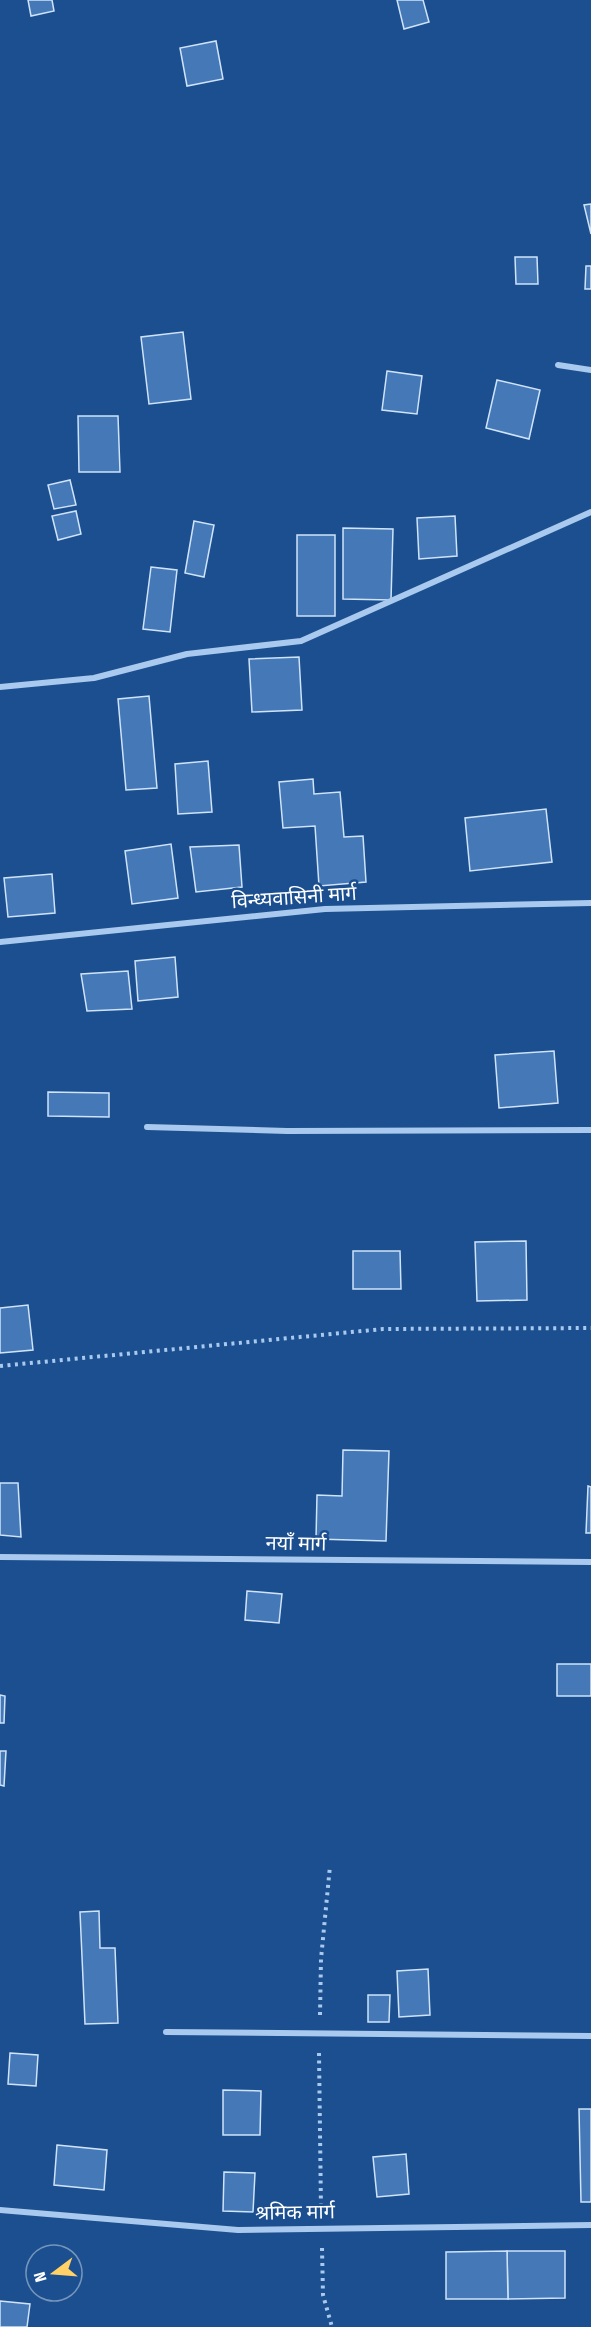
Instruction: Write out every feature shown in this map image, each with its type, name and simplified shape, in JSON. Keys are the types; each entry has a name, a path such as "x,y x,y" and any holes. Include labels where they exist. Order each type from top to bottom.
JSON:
{"street":[{"path":"558,365 591,370"},
{"path":"0,687 94,678 187,654 301,641 591,512"},
{"name":"विन्ध्यवासिनी मार्ग","path":"0,942 325,909 591,903"},
{"path":"147,1127 287,1131 591,1130"},
{"name":"नयाँ मार्ग","path":"0,1557 591,1562"},
{"path":"166,2032 591,2036"},
{"name":"श्रमिक मार्ग","path":"0,2210 238,2230 591,2225"}],"path":[{"path":"0,1366 382,1329 591,1328"},
{"path":"321,2228 323,2295 332,2327"}],"building":[{"path":"28,0 52,0 54,11 31,16"},
{"path":"397,0 423,0 429,22 404,29"},
{"path":"216,41 223,79 187,86 180,48"},
{"path":"591,204 591,234 584,205"},
{"path":"515,257 537,257 538,284 516,284"},
{"path":"586,266 591,266 591,289 585,289"},
{"path":"183,332 191,399 149,404 141,337"},
{"path":"387,371 422,376 417,414 382,410"},
{"path":"497,380 540,390 529,439 486,428"},
{"path":"78,416 118,416 120,472 79,472"},
{"path":"70,480 76,505 54,509 48,485"},
{"path":"76,511 81,534 58,540 52,516"},
{"path":"455,516 457,556 419,559 417,518"},
{"path":"194,521 214,525 204,577 185,573"},
{"path":"343,528 393,529 391,600 343,599"},
{"path":"297,535 335,535 335,616 297,616"},
{"path":"151,567 177,570 170,632 143,629"},
{"path":"299,657 302,710 252,712 249,659"},
{"path":"149,696 157,788 126,790 118,699"},
{"path":"208,761 212,812 178,814 175,764"},
{"path":"313,779 314,794 340,792 344,837 363,836 366,882 319,886 315,826 283,828 279,782"},
{"path":"546,809 552,862 470,871 465,818"},
{"path":"171,844 178,898 132,904 125,851"},
{"path":"239,845 242,887 196,892 190,847"},
{"path":"52,874 55,913 8,917 4,878"},
{"path":"175,957 178,997 138,1001 135,961"},
{"path":"128,971 132,1009 87,1011 81,974"},
{"path":"554,1051 558,1103 499,1108 495,1055"},
{"path":"48,1092 109,1093 109,1117 48,1116"},
{"path":"526,1241 527,1300 477,1301 475,1242"},
{"path":"353,1251 400,1251 401,1289 353,1289"},
{"path":"28,1305 33,1350 0,1353 0,1308"},
{"path":"343,1450 389,1451 386,1541 316,1539 317,1495 342,1496"},
{"path":"0,1483 18,1483 21,1537 0,1535"},
{"path":"588,1486 591,1487 591,1533 586,1533"},
{"path":"247,1591 282,1594 279,1623 245,1620"},
{"path":"557,1664 591,1664 591,1696 557,1696"},
{"path":"0,1695 5,1696 4,1723 0,1723"},
{"path":"0,1751 6,1751 4,1786 0,1785"},
{"path":"99,1911 100,1948 115,1948 118,2023 85,2024 80,1912"},
{"path":"428,1969 430,2015 399,2017 397,1971"},
{"path":"368,1995 390,1995 389,2022 368,2022"},
{"path":"10,2053 38,2055 36,2086 8,2084"},
{"path":"223,2090 261,2091 260,2135 223,2135"},
{"path":"579,2109 591,2109 591,2202 581,2202"},
{"path":"57,2145 107,2150 104,2190 54,2185"},
{"path":"406,2154 409,2194 377,2197 373,2157"},
{"path":"224,2172 255,2173 253,2212 223,2211"},
{"path":"507,2251 565,2251 565,2298 508,2299"},
{"path":"507,2251 508,2299 446,2299 446,2252"},
{"path":"0,2301 30,2304 27,2327 0,2327"}]}
